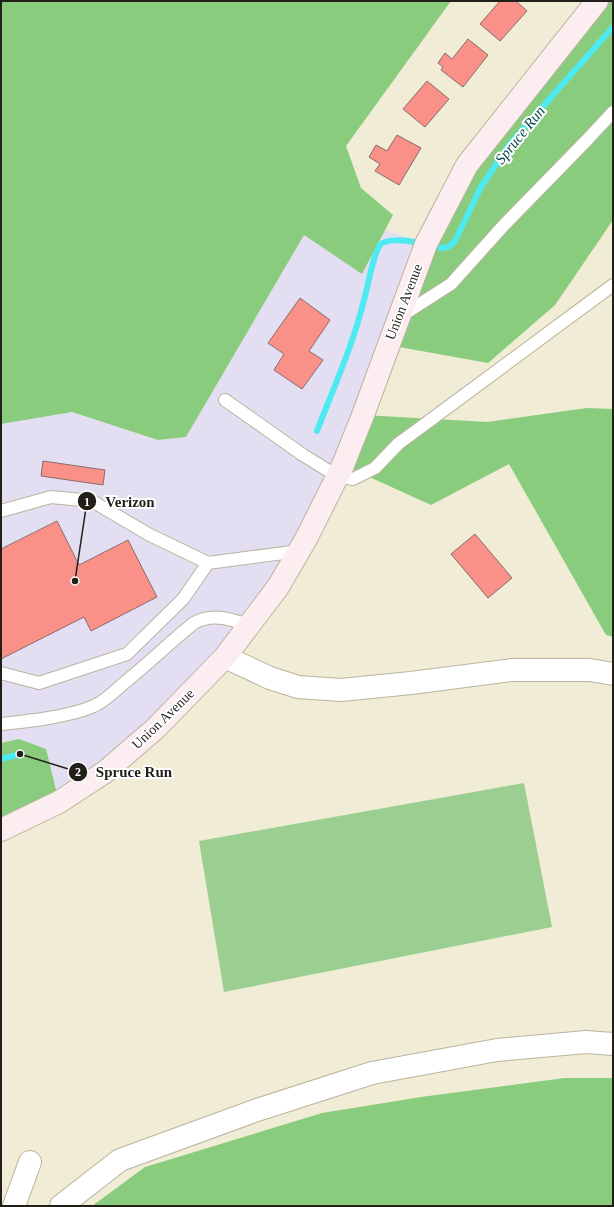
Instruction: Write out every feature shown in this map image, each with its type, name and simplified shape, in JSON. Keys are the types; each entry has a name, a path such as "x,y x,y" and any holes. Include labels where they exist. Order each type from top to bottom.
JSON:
{"street":[{"name":"Union Avenue","path":"1,830 59,802 105,772 156,728 225,657 278,587 299,551 337,476 363,416 426,244 467,165 597,1"},
{"path":"225,657 270,678 298,687 341,690 512,670 590,670 613,674"},
{"path":"61,1206 120,1160 257,1110 372,1073 497,1050 586,1042 613,1044"},
{"path":"14,1206 30,1162"}],"lane":[{"path":"399,317 451,284 504,225 613,112"},
{"path":"225,400 291,445 303,455 337,476 353,479 376,468 398,444 613,285"},
{"path":"1,511 52,497 92,501 148,534 208,564 299,551"},
{"path":"1,673 39,683 127,654 183,599 208,564"},
{"path":"1,724 40,719 96,705 141,670 194,623 204,618 219,617 230,619 248,626"}],"shaded area":[{"path":"385,230 426,244 343,465 225,657 59,802 19,739 1,743 1,424 72,412 158,440 186,437 304,234 362,274"}],"green space":[{"path":"1,1 451,1 346,146 361,188 393,215 362,274 304,235 186,437 158,440 72,412 1,424"},
{"path":"597,1 613,1 613,220 555,305 488,363 388,345 467,165"},
{"path":"587,408 613,409 613,637 606,635 509,464 431,505 343,465 363,415 487,422"},
{"path":"19,739 46,749 59,802 1,830 1,743"},
{"path":"524,783 552,927 224,992 199,841"},
{"path":"565,1078 613,1078 613,1206 92,1206 145,1167 322,1113 421,1097"}],"building":[{"path":"500,1 516,1 527,11 500,41 480,24"},
{"path":"468,39 488,55 463,87 441,70 443,67 438,63 445,53 452,59"},
{"path":"427,81 449,99 425,127 403,109"},
{"path":"397,135 421,148 399,185 375,171 380,164 369,157 376,145 387,151"},
{"path":"300,298 330,320 309,351 323,360 302,389 274,370 284,354 268,343"},
{"path":"43,461 105,470 103,485 41,476"},
{"path":"57,521 79,565 128,540 157,597 91,631 84,617 1,659 1,549"},
{"path":"475,534 512,578 488,598 451,554"}],"waterway":[{"name":"Spruce Run","path":"440,248 448,247 455,241 481,187 509,145 613,27"},
{"name":"Spruce Run","path":"317,431 355,331 378,248 381,244 388,241 402,240 414,242"},
{"name":"Spruce Run","path":"1,759 20,754"}],"place":[{"name":"Verizon","path":"75,581"},
{"name":"Spruce Run","path":"20,754"}]}
